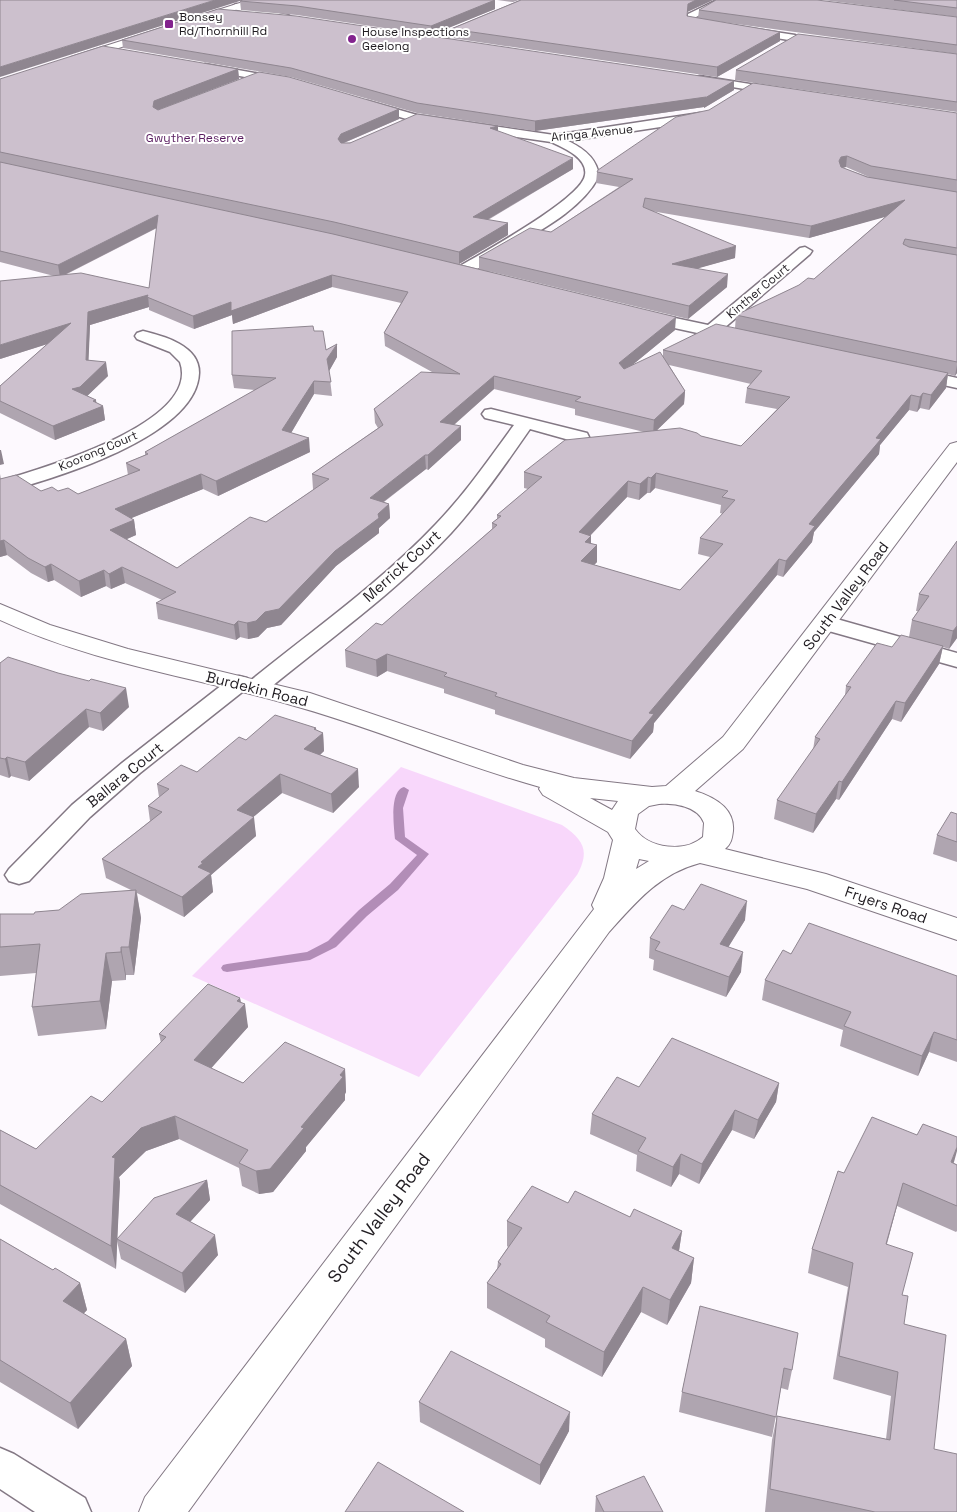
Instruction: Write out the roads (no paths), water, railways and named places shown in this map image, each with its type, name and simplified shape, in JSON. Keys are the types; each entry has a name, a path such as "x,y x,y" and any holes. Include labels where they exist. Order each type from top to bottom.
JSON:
{"main road":[{"path":"66,62 260,0"},
{"name":"South Valley Road","path":"662,795 694,778 733,742 826,623 957,448"},
{"name":"Burdekin Road","path":"0,611 41,630 120,655 301,699 513,770 572,787 662,795"},
{"name":"South Valley Road","path":"716,820 715,786 733,742"},
{"name":"Burdekin Road","path":"513,770 564,794 625,834"},
{"path":"662,795 701,803 716,820 718,838 711,847 689,855 650,853 625,834 622,817 627,808 637,801 662,795"},
{"name":"Fryers Road","path":"716,820 745,845 815,881"},
{"name":"South Valley Road","path":"598,924 619,878 625,834"},
{"name":"South Valley Road","path":"161,1512 598,924 637,882 689,855"},
{"name":"Fryers Road","path":"689,855 815,881 957,929"}],"street":[{"path":"453,43 428,39 532,0"},
{"path":"724,0 690,19 698,24 800,38 779,48"},
{"path":"497,5 514,7"},
{"path":"220,13 298,20 236,8"},
{"path":"104,50 127,54"},
{"path":"193,65 292,82"},
{"path":"720,82 737,72"},
{"path":"233,87 258,77"},
{"path":"690,78 790,93"},
{"path":"735,96 750,87"},
{"name":"Aringa Avenue","path":"358,102 416,118 554,138 687,120 712,110"},
{"path":"398,126 416,118"},
{"path":"460,272 563,208 587,188 592,178 589,162 566,144 554,138"},
{"name":"Kinther Court","path":"711,331 805,251"},
{"path":"441,267 478,276"},
{"path":"628,313 758,341"},
{"name":"Koorong Court","path":"0,487 60,468 131,439 167,416 181,402 190,378 189,361 182,353 143,336"},
{"path":"900,371 957,383"},
{"path":"491,414 580,436"},
{"name":"Merrick Court","path":"248,685 355,608 407,564 443,529 473,494 525,423"},
{"path":"826,623 957,660"},
{"name":"Ballara Court","path":"19,875 81,811 131,768 248,685"},
{"path":"0,1467 71,1512"}],"waterway":[{"path":"227,968 310,956 332,944 363,913 394,887 424,854 400,839 398,808 404,790"}],"place":[{"name":"Bonsey Rd/Thornhill Rd","path":"169,24"},
{"name":"House Inspections Geelong","path":"352,39"}],"park label":[{"name":"Gwyther Reserve","path":"195,138"}]}
